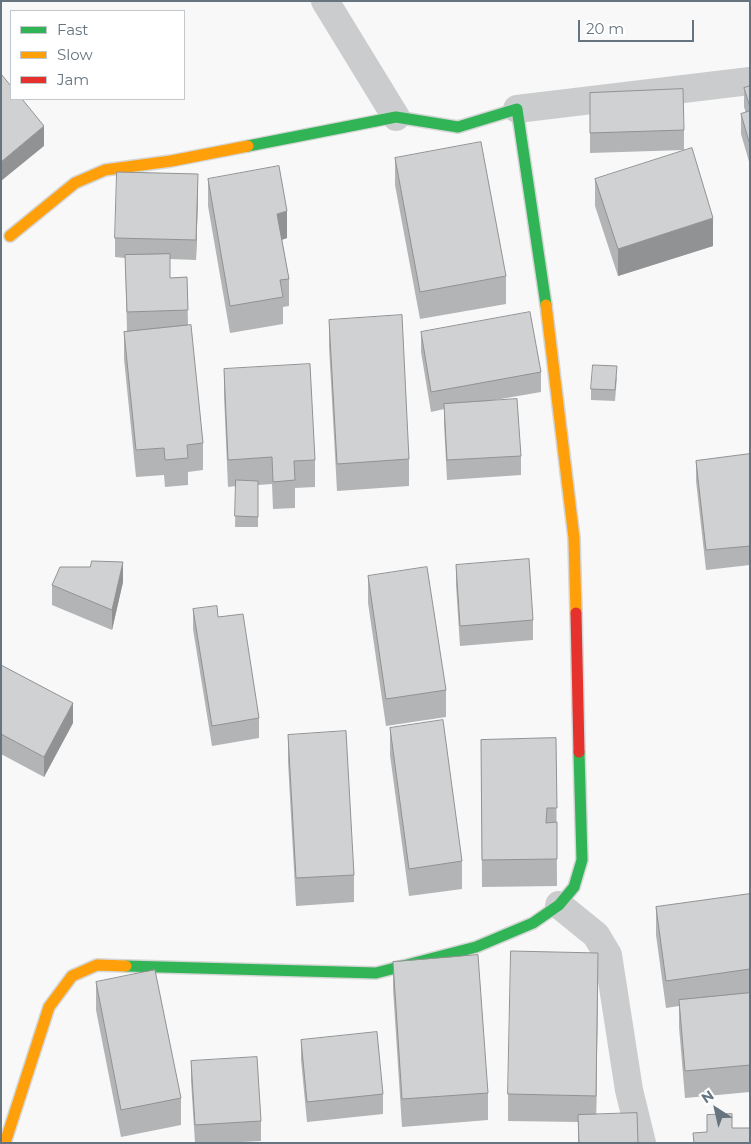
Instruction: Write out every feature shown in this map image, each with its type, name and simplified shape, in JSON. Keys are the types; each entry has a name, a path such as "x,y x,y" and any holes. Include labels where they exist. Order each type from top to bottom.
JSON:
{"street":[{"path":"325,1 396,117"},
{"path":"10,236 75,183 105,170 170,161 396,117 458,127 517,109 750,80"},
{"path":"5,1143 49,1008 72,976 97,966 376,973 476,948 533,923 559,905 574,887 582,860 574,538 543,283 517,109"},
{"path":"559,905 596,935 608,955 629,1090 642,1143"}],"building":[{"path":"1,74 10,85 10,100 23,100 44,126 1,162"},
{"path":"750,86 750,107 744,88"},
{"path":"683,89 684,130 590,133 590,93"},
{"path":"750,111 750,145 741,114"},
{"path":"481,142 506,276 420,292 395,158"},
{"path":"692,148 713,218 618,249 595,179"},
{"path":"279,166 287,211 277,214 289,279 280,280 283,297 230,306 208,179"},
{"path":"117,172 198,174 196,240 115,238"},
{"path":"170,254 170,278 187,277 188,310 127,312 125,255"},
{"path":"530,312 541,372 431,392 421,332"},
{"path":"402,315 409,459 337,464 329,320"},
{"path":"191,325 203,443 187,445 188,458 165,460 164,448 136,450 124,332"},
{"path":"310,364 315,460 294,461 295,480 273,482 272,457 228,460 224,369"},
{"path":"593,365 617,366 615,390 591,389"},
{"path":"517,399 521,456 447,460 444,404"},
{"path":"750,454 750,546 706,550 696,461"},
{"path":"236,480 258,481 258,517 235,516"},
{"path":"529,559 533,620 460,626 456,565"},
{"path":"92,561 123,562 112,610 52,585 60,567 90,567"},
{"path":"427,567 446,690 386,699 368,576"},
{"path":"217,606 218,617 243,614 259,718 212,726 193,609"},
{"path":"1,665 73,703 44,757 1,734"},
{"path":"443,720 462,861 409,869 390,728"},
{"path":"346,731 354,875 296,878 288,735"},
{"path":"556,738 557,808 547,808 546,823 557,822 557,859 482,860 481,740"},
{"path":"750,894 750,969 666,981 656,907"},
{"path":"511,951 598,953 596,1096 508,1094"},
{"path":"478,955 488,1093 402,1099 393,962"},
{"path":"155,970 181,1098 121,1110 96,982"},
{"path":"750,993 750,1065 685,1071 679,1000"},
{"path":"377,1032 383,1094 307,1102 301,1040"},
{"path":"257,1057 261,1121 195,1125 191,1061"},
{"path":"637,1113 638,1143 579,1143 578,1115"},
{"path":"732,1114 732,1128 750,1128 750,1143 694,1143 693,1133 707,1132 707,1115"}],"traffic: fast":[{"path":"248,146 396,117 458,127 517,109 546,305"},
{"path":"126,966 376,973 476,947 533,923 559,905 574,887 582,860 579,752"}],"traffic: slow":[{"path":"10,236 75,183 105,170 171,161 248,146"},
{"path":"546,305 574,538 576,613"},
{"path":"5,1143 49,1007 72,976 97,965 126,966"}],"traffic: jam":[{"path":"576,613 579,752"}]}
